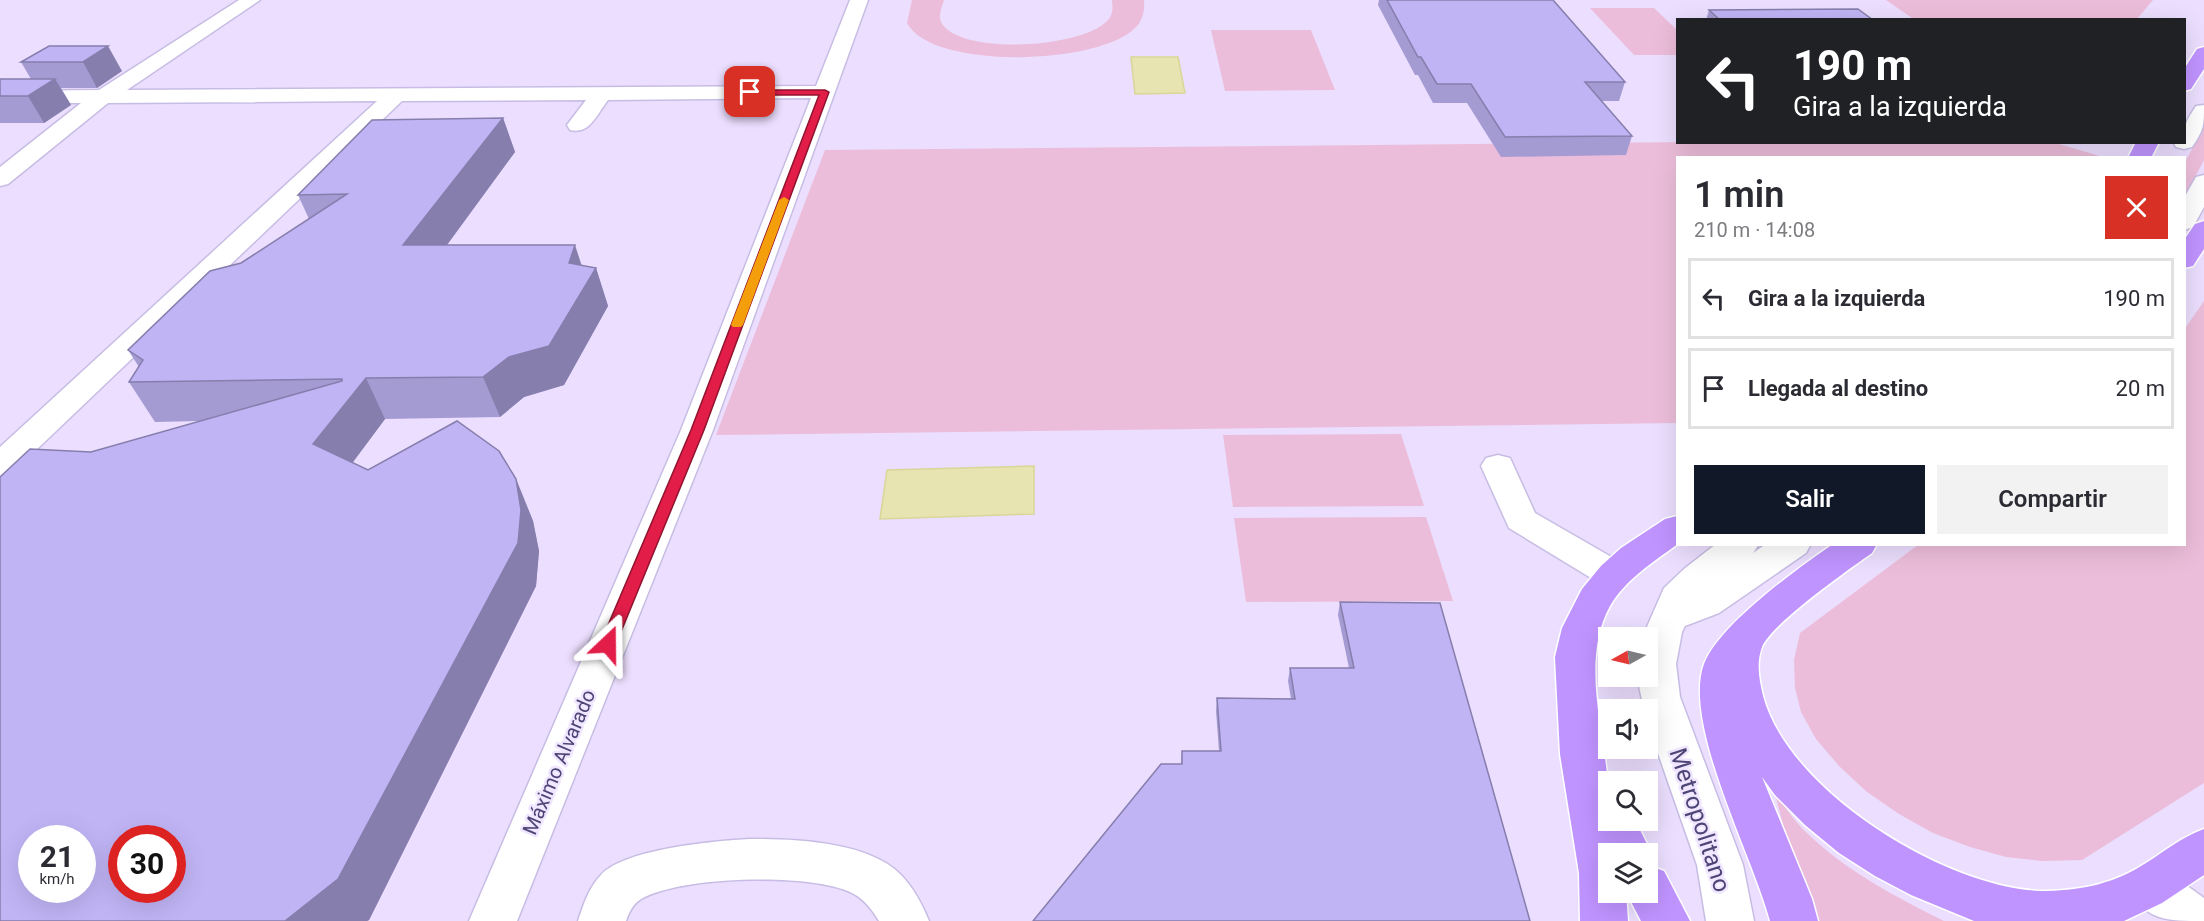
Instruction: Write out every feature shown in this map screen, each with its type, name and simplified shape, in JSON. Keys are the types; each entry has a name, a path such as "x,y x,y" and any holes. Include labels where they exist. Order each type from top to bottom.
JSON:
{"main road":[{"path":"2186,82 2204,53"},
{"path":"2186,257 2204,229"},
{"path":"1604,921 1602,873 1581,754 1575,657 1581,628 1595,599 1614,575 1634,557 1676,529"},
{"path":"1794,921 1788,899 1731,750 1720,708 1720,675 1725,662 1775,605 1856,546"},
{"path":"1744,640 1738,673 1741,696 1764,750 1806,798 1867,848 1941,887 2014,911 2080,910 2126,899 2151,887 2204,849"},
{"path":"1581,754 1598,791"},
{"path":"1656,903 1666,921"}],"street":[{"path":"0,179 104,96 251,0"},
{"name":"Máximo Alvarado","path":"493,921 697,430 859,0"},
{"path":"0,97 825,92"},
{"path":"578,125 602,93"},
{"path":"0,465 397,94"},
{"path":"2186,139 2204,111"},
{"path":"2186,218 2204,182"},
{"path":"1498,466 1521,520 1614,575"},
{"name":"Metropolitano","path":"1731,921 1720,865 1660,697 1656,664 1663,631 1672,616 1677,598 1697,578 1738,546"},
{"path":"1672,616 1706,603 1790,546"},
{"path":"602,921 607,904 624,884 671,869 756,858 825,864 870,878 888,891 905,921"},
{"path":"2151,887 2196,921"}],"shaded area":[{"path":"912,0 944,0 940,19 952,33 971,40 995,44 1048,42 1093,30 1107,21 1112,9 1112,0 1144,0 1144,7 1137,26 1119,39 1091,49 1056,55 1019,57 982,55 949,49 923,39 907,23"},
{"path":"1886,0 2153,0 2138,18 1912,18"},
{"path":"1590,8 1654,8 1676,29 1676,55 1634,55"},
{"path":"1211,30 1311,30 1335,90 1225,91"},
{"path":"1131,57 1178,57 1185,93 1135,94"},
{"path":"2204,127 2204,160 2186,194 2186,160"},
{"path":"1676,142 1676,144 2059,144 2100,156 1676,156 1676,423 716,435 825,150"},
{"path":"2204,301 2204,783 2082,860 2042,861 2006,857 1933,833 1899,814 1867,792 1839,766 1816,739 1801,712 1795,688 1794,660 1800,633 1917,546 2186,546 2186,327"},
{"path":"1401,434 1424,506 1233,507 1223,435"},
{"path":"1034,466 1034,514 880,519 887,470"},
{"path":"1426,517 1453,601 1246,602 1234,518"},
{"path":"1775,793 1803,829 1822,847 1890,893 1944,921 1807,921"}],"building":[{"path":"1387,0 1553,0 1625,82 1585,82 1632,136 1505,137 1471,84 1437,84 1421,57 1418,57"},
{"path":"1858,9 1870,18 1718,18 1709,10"},
{"path":"49,46 108,46 83,62 21,62"},
{"path":"0,79 55,79 28,96 0,96"},
{"path":"503,118 403,245 575,245 569,263 596,268 549,346 509,357 483,377 366,378 313,444 368,470 457,421 499,451 516,479 521,510 518,543 338,879 285,921 0,921 0,477 30,449 91,452 342,381 342,379 129,382 143,360 128,350 210,271 241,263 347,194 298,195 372,120"},
{"path":"1340,602 1440,603 1530,921 1033,921 1161,764 1182,764 1182,751 1221,751 1217,698 1295,699 1290,668 1354,668"}],"slow traffic":[{"path":"737,325 784,200"}],"route":[{"path":"608,644 697,430 825,92 750,92"}]}
